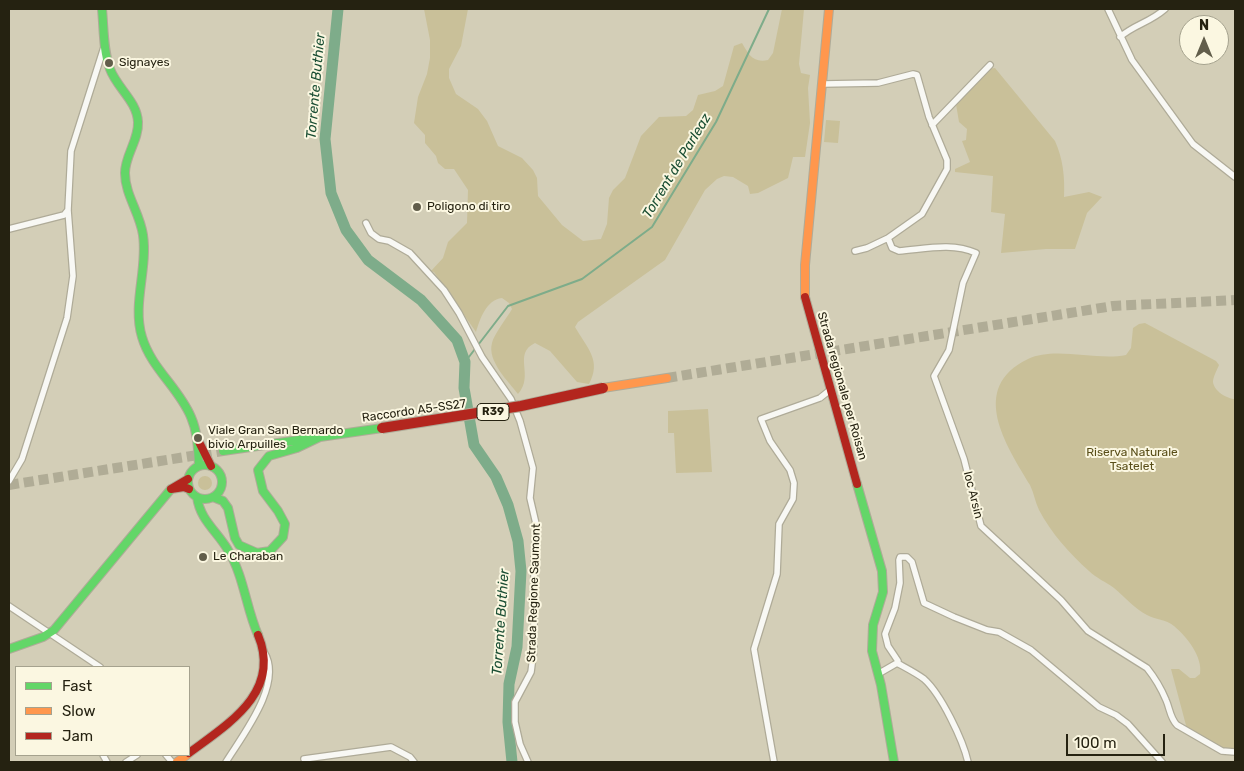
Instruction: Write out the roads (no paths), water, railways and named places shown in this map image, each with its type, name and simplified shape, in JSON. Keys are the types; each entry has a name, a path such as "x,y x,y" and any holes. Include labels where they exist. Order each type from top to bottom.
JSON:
{"main road":[{"path":"102,9 106,43 113,75 135,108 139,123 138,134 126,162 124,173 128,190 141,222 144,239 140,296 141,332 147,354 188,411 198,440 211,466 218,471 222,483 220,491 206,498 199,511 205,522 224,542 240,570 251,617 264,651 263,675 256,694 250,702 190,752"},
{"name":"Strada regionale per Roisan","path":"827,9 823,84 805,265 804,294 882,571 884,592 871,635 872,650 894,762"},
{"name":"Raccordo A5-SS27","path":"223,451 485,413 548,402 603,388 667,378"},
{"path":"189,484 206,498 224,501 228,509 234,537 241,547 250,552 270,552 284,538 285,528 282,517 260,488 258,470 269,456 296,448 320,437"},
{"path":"198,440 199,466"},
{"path":"189,484 192,471 199,466 211,466"},
{"path":"9,649 48,635 171,488 189,484"}],"street":[{"path":"1108,9 1132,60 1193,144 1235,177"},
{"path":"1120,37 1128,30 1154,19 1166,9"},
{"path":"9,481 19,468 66,318 73,276 68,210 71,151 106,43"},
{"path":"932,125 990,64"},
{"path":"823,84 878,83 917,75 932,125 946,160 947,169 922,214 888,238 868,248 856,251"},
{"path":"9,229 64,215 68,210"},
{"name":"Strada Regione Saumont","path":"366,223 371,233 410,253 444,290 482,356 511,399 520,421 533,468 529,488 537,528 534,558 531,672 515,702 518,737 528,762"},
{"name":"loc Arsin","path":"888,238 892,248 899,252 952,246 964,247 976,253 963,283 948,350 934,376 964,459 981,526 1061,600 1088,631 1147,668 1167,702 1172,720 1177,725 1222,751 1235,752"},
{"path":"774,762 754,649 777,574 779,524 792,499 794,483 790,470 770,440 762,419 820,398 830,390"},
{"path":"897,663 897,656 888,646 885,634 895,608 900,583 899,560 904,556 912,562 924,603 954,617 999,632 1031,650 1099,707 1116,715 1128,724 1162,762"},
{"path":"9,606 48,635 98,666"},
{"path":"226,762 256,718 270,666 264,651"},
{"path":"878,674 897,663"},
{"path":"897,663 918,675 931,686 960,741 968,762"},
{"path":"304,759 391,747 410,757 414,762"}],"waterway":[{"name":"Torrent de Parleaz","path":"338,9 325,139 331,193 346,230 368,260 421,300 457,340 465,362 464,388 474,445 496,477 508,505 518,541 521,571 517,647 509,684 508,722 512,762"},
{"name":"Torrent de Parleaz","path":"465,362 508,306 582,279 652,227 716,122 769,9"}],"tunnel":[{"path":"667,378 1113,306 1235,300"},
{"path":"9,485 223,451"}],"place":[{"name":"Signayes","path":"109,63"},
{"name":"Poligono di tiro","path":"417,207"},
{"name":"Viale Gran San Bernardo bivio Arpuilles","path":"198,438"},
{"name":"Le Charaban","path":"203,557"}],"water label":[{"name":"Torrente Buthier","path":"316,86"},
{"name":"Torrente Buthier","path":"501,622"}],"park label":[{"name":"Riserva Naturale Tsatelet","path":"1132,460"}]}
